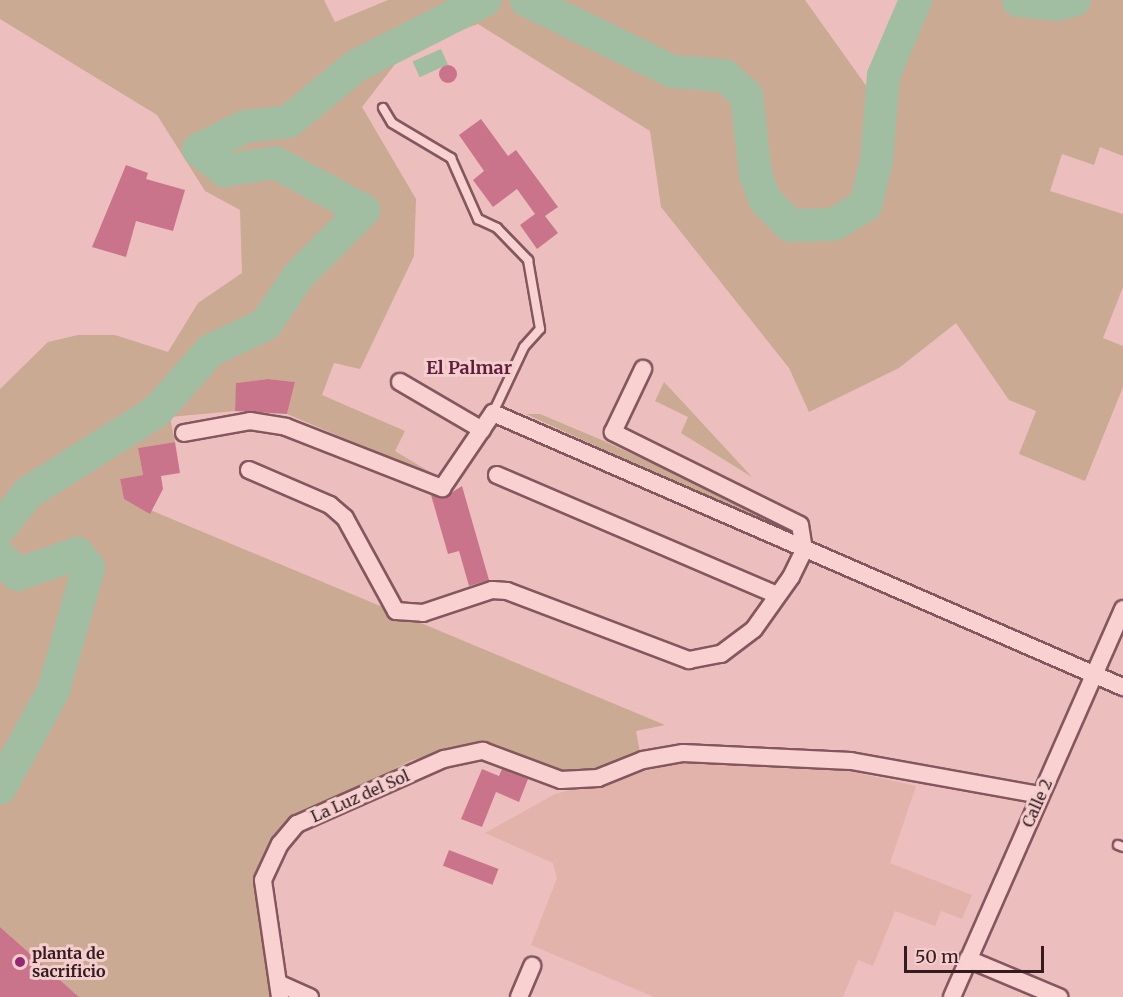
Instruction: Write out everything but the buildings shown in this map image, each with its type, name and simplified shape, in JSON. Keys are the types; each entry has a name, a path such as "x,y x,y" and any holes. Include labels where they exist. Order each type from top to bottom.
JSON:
{"street":[{"path":"249,470 330,505 345,518 396,610 407,614 507,591 689,660 721,654 754,629 777,595 804,550 800,525 613,432 643,369"},
{"path":"400,382 482,430"},
{"path":"184,433 250,422 286,427 442,488 493,413 1123,687"},
{"path":"496,475 777,595"},
{"name":"Calle 2","path":"952,997 1040,795 1096,675 1123,609"},
{"name":"La Luz del Sol","path":"279,990 263,880 280,844 297,824 444,759 483,751 561,780 598,778 643,760 683,753 851,761 1040,795"},
{"path":"968,959 1059,997"},
{"path":"519,997 532,966"},
{"path":"279,990 309,997"}],"lane":[{"path":"383,108 392,123 451,158 478,219 497,228 528,260 540,328 537,339 524,347 493,413"}],"shaded area":[{"path":"0,0 324,0 335,22 388,0 805,0 867,87 900,0 1123,0 1123,156 1100,147 1094,165 1062,154 1050,191 1123,214 1123,287 1103,338 1123,346 1123,387 1085,481 1019,454 1036,411 1009,400 956,323 899,368 809,412 789,368 661,207 650,131 478,24 406,50 362,107 416,199 414,256 360,369 334,363 322,395 405,431 395,451 445,481 287,414 295,382 268,379 237,383 235,411 170,417 175,442 138,448 143,475 120,479 124,499 665,725 636,731 640,752 599,771 597,767 566,776 449,751 412,760 295,819 258,881 276,997 79,997 0,927 0,389 48,342 78,335 115,335 168,352 198,303 242,273 240,210 205,191 157,115 0,19"},
{"path":"441,49 448,65 420,77 413,62"},
{"path":"664,382 752,477 681,433 688,417 655,401"},
{"path":"526,414 540,414 604,441 801,532 803,541"},
{"path":"685,761 849,771 916,786 890,863 972,895 962,919 941,911 935,926 895,911 873,966 858,960 843,997 654,997 531,945 557,878 553,863 485,833 555,794"}],"waterway":[{"path":"0,527 28,492 156,411 210,350 265,324 299,274 363,210 275,162 224,170 198,149 245,126 288,121 356,65 484,0"},
{"path":"526,0 672,71 724,75 746,95 755,174 765,200 790,225 833,224 865,205 876,160 883,75 915,0"},
{"path":"1018,0 1056,4 1074,0"},
{"path":"0,557 17,574 77,553 88,567 53,690 0,787"}],"place":[{"name":"planta de sacrificio","path":"20,962"}],"district":[{"name":"El Palmar","path":"469,368"}]}
